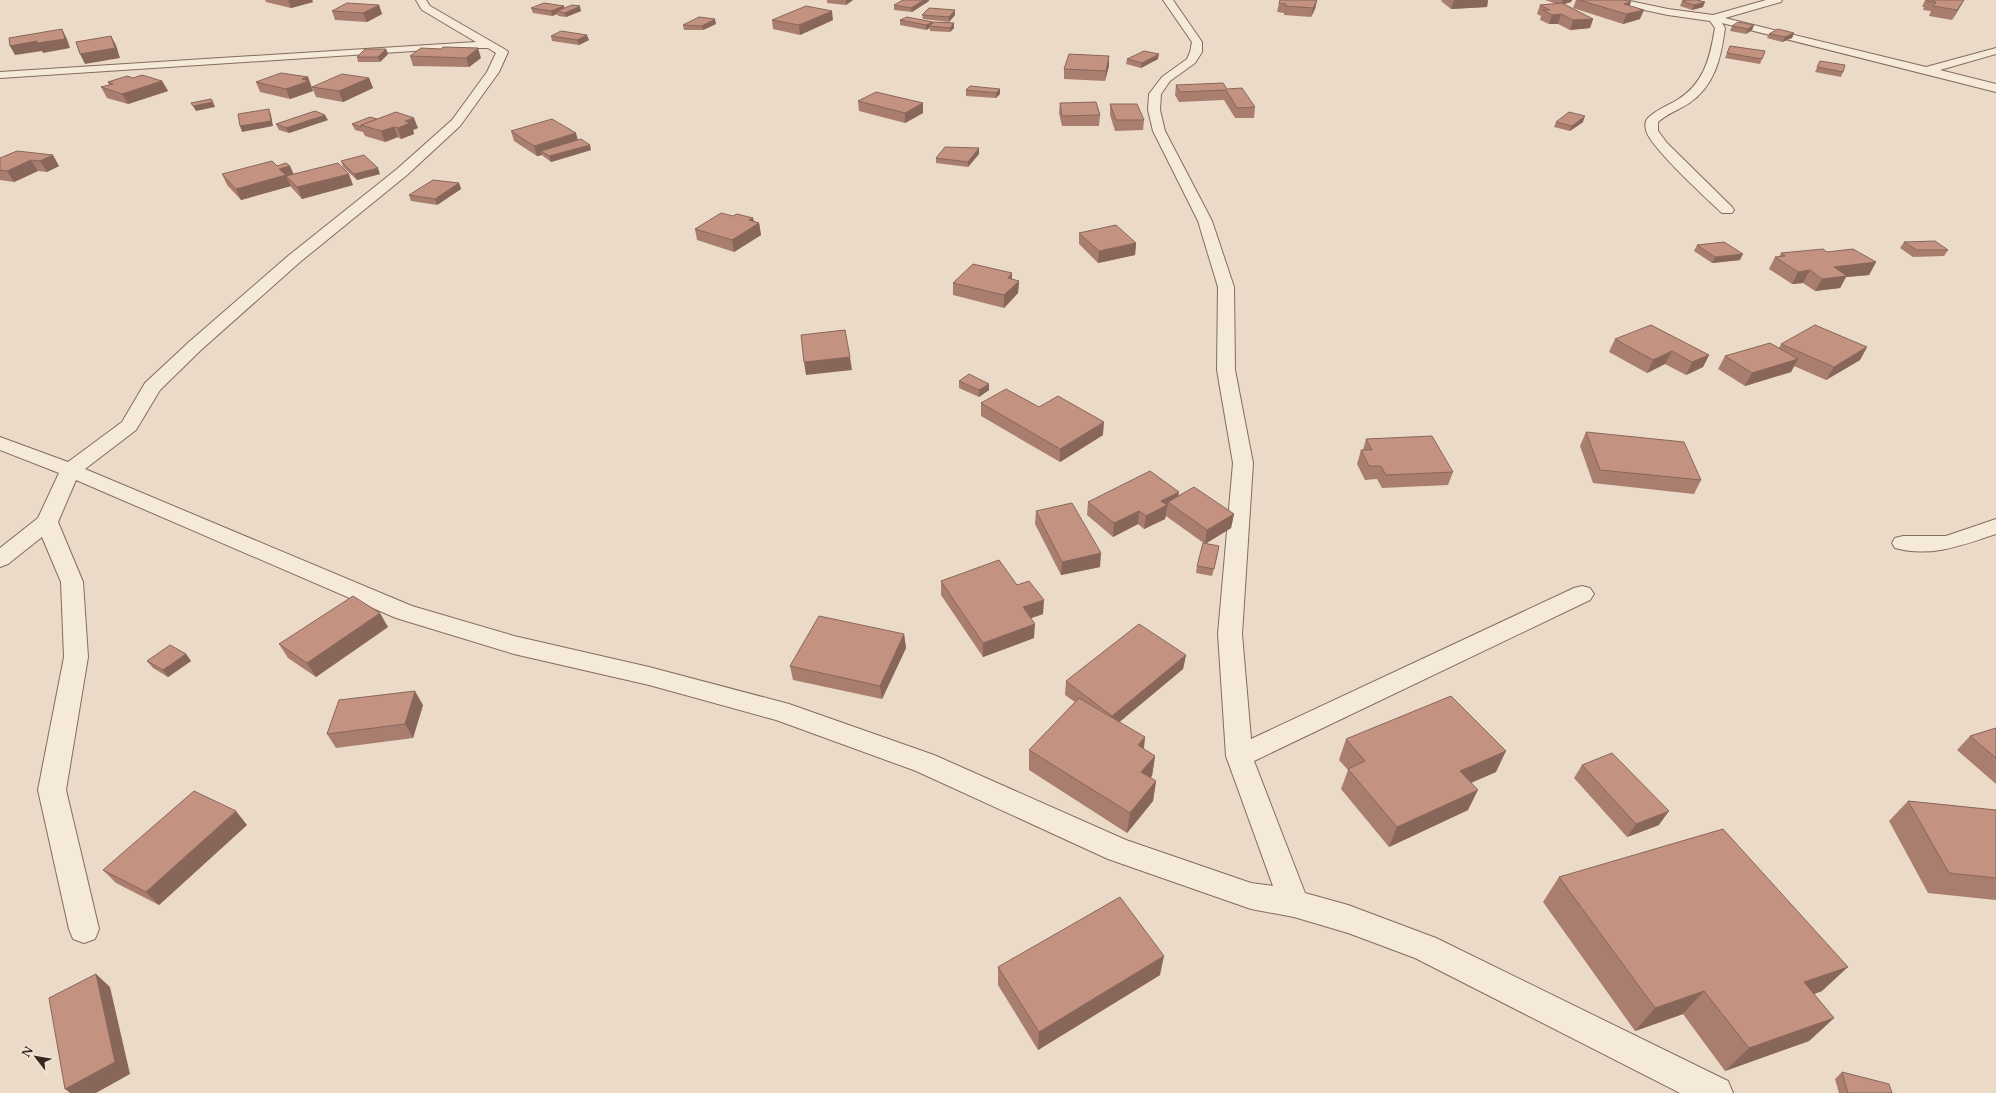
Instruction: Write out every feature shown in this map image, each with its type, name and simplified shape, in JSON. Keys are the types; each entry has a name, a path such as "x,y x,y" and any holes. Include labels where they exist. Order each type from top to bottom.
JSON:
{"street":[{"path":"0,559 47,522 70,470 129,426 152,387 195,346 294,259 402,172 456,123 493,72 502,52 426,8 421,0"},
{"path":"1168,0 1197,42 1196,52 1190,61 1166,80 1155,94 1154,110 1159,132 1205,221 1226,287 1226,370 1243,463 1230,634 1238,756 1294,903"},
{"path":"1611,0 1668,12 1713,18 1996,88"},
{"path":"1713,18 1777,0"},
{"path":"1713,18 1720,28 1717,47 1708,78 1697,92 1684,101 1662,111 1652,121 1652,131 1662,146 1727,210"},
{"path":"0,75 459,45 491,45"},
{"path":"1927,70 1996,51"},
{"path":"0,443 70,470 295,567 404,612 514,645 649,676 780,711 925,763 1118,850 1250,896 1294,903 1348,919 1425,948 1716,1093"},
{"path":"47,522 72,582 76,657 52,790 84,930"},
{"path":"1903,543 1947,543 1996,526"},
{"path":"1238,756 1582,594"}],"building":[{"path":"903,0 924,0 911,8 894,5"},
{"path":"1280,0 1317,0 1313,8 1285,6 1286,4 1279,3"},
{"path":"1579,0 1624,0 1631,2 1624,4 1644,10 1626,14"},
{"path":"1688,0 1705,2 1694,5 1682,1"},
{"path":"1964,0 1957,10 1933,6 1936,2 1927,1"},
{"path":"347,3 379,5 363,13 332,11"},
{"path":"544,3 564,6 551,11 531,8"},
{"path":"1562,3 1593,19 1573,20 1561,14 1552,15 1543,10 1550,10 1540,5"},
{"path":"572,5 580,6 565,13 557,11"},
{"path":"806,6 832,11 799,25 772,20"},
{"path":"929,8 955,10 949,17 922,15"},
{"path":"699,17 715,19 702,26 683,25"},
{"path":"907,17 933,22 926,25 900,20"},
{"path":"934,22 954,23 950,28 929,26"},
{"path":"1738,22 1754,25 1748,29 1732,26"},
{"path":"62,29 65,39 37,43 37,41 10,46 9,38"},
{"path":"1778,29 1794,33 1785,37 1769,34"},
{"path":"561,31 587,35 577,40 551,36"},
{"path":"111,36 115,48 80,54 76,42"},
{"path":"1730,46 1765,51 1762,59 1727,53"},
{"path":"443,47 478,48 466,58 410,56 421,48 441,49"},
{"path":"365,49 386,49 378,57 357,57"},
{"path":"1144,51 1159,54 1142,63 1127,59"},
{"path":"1069,54 1109,56 1106,71 1064,69"},
{"path":"1820,61 1845,65 1843,72 1817,67"},
{"path":"281,73 308,77 302,79 309,81 286,89 256,82"},
{"path":"342,74 369,78 339,91 312,87"},
{"path":"142,75 162,81 122,94 101,87 113,84 108,82 127,76 133,78"},
{"path":"1223,83 1227,89 1242,88 1255,107 1237,108 1226,90 1180,92 1176,85"},
{"path":"970,86 1000,89 996,93 966,90"},
{"path":"876,92 923,103 905,113 858,101"},
{"path":"211,99 213,102 193,106 191,103"},
{"path":"1096,102 1100,115 1062,116 1060,103"},
{"path":"1110,104 1137,104 1144,120 1116,120"},
{"path":"269,109 271,121 240,126 238,114"},
{"path":"315,111 325,115 286,128 276,124"},
{"path":"396,112 414,118 405,121 410,123 398,128 394,127 381,131 361,125"},
{"path":"1569,112 1585,116 1572,126 1556,122"},
{"path":"370,117 377,119 361,125 361,127 352,124"},
{"path":"552,119 576,133 534,146 511,131"},
{"path":"581,139 590,145 549,156 541,151"},
{"path":"945,147 979,148 968,162 936,158"},
{"path":"17,151 53,155 40,161 31,160 7,171 0,170 0,158"},
{"path":"364,155 378,168 354,174 341,161"},
{"path":"272,161 277,166 286,163 290,166 279,169 286,175 236,189 222,174"},
{"path":"338,163 349,174 297,187 286,176"},
{"path":"433,180 459,183 435,199 409,195"},
{"path":"721,213 733,216 737,214 753,218 749,220 759,223 732,240 695,229"},
{"path":"1116,225 1136,243 1099,251 1079,233"},
{"path":"1935,241 1948,250 1917,250 1904,242"},
{"path":"1724,242 1743,254 1715,257 1697,245"},
{"path":"1823,249 1827,252 1853,249 1876,262 1834,267 1847,276 1822,279 1810,270 1798,272 1775,257 1785,256 1781,253"},
{"path":"973,264 1012,273 1008,278 1019,281 1004,295 953,283"},
{"path":"1651,325 1709,355 1692,362 1672,351 1653,360 1615,339"},
{"path":"1815,325 1867,347 1834,367 1781,344"},
{"path":"845,330 850,357 804,362 801,335"},
{"path":"1770,343 1798,359 1752,373 1725,356"},
{"path":"969,374 989,384 979,390 959,381"},
{"path":"1006,389 1039,407 1058,396 1104,422 1060,449 981,403"},
{"path":"1586,432 1684,442 1701,480 1600,470"},
{"path":"1432,436 1453,472 1386,475 1381,466 1369,466 1361,450 1372,450 1366,439"},
{"path":"1150,471 1179,492 1161,501 1167,505 1146,516 1139,511 1114,523 1088,502"},
{"path":"1194,487 1234,514 1207,530 1168,502"},
{"path":"1072,503 1101,553 1062,562 1036,511"},
{"path":"1203,543 1219,546 1214,569 1197,566"},
{"path":"999,560 1017,585 1029,581 1044,600 1023,607 1035,624 983,643 941,581"},
{"path":"353,596 380,613 307,663 279,644"},
{"path":"819,616 904,634 880,686 790,666"},
{"path":"1139,624 1186,655 1112,716 1066,681"},
{"path":"170,645 186,654 163,670 147,661"},
{"path":"415,691 405,724 327,734 339,700"},
{"path":"1451,696 1506,751 1460,771 1478,790 1397,827 1348,769 1365,761 1346,739"},
{"path":"1079,698 1145,737 1138,745 1155,756 1141,772 1156,781 1130,813 1029,750"},
{"path":"1996,728 1996,758 1970,736"},
{"path":"1612,753 1669,811 1636,824 1582,765"},
{"path":"194,791 236,811 146,892 103,870"},
{"path":"1908,801 1996,810 1996,878 1949,873"},
{"path":"1723,829 1848,967 1804,982 1834,1018 1749,1048 1704,991 1655,1008 1559,877"},
{"path":"1120,897 1164,956 1039,1032 998,967"},
{"path":"96,974 115,1062 65,1089 49,998"},
{"path":"1842,1072 1889,1084 1892,1093 1848,1093"}]}
